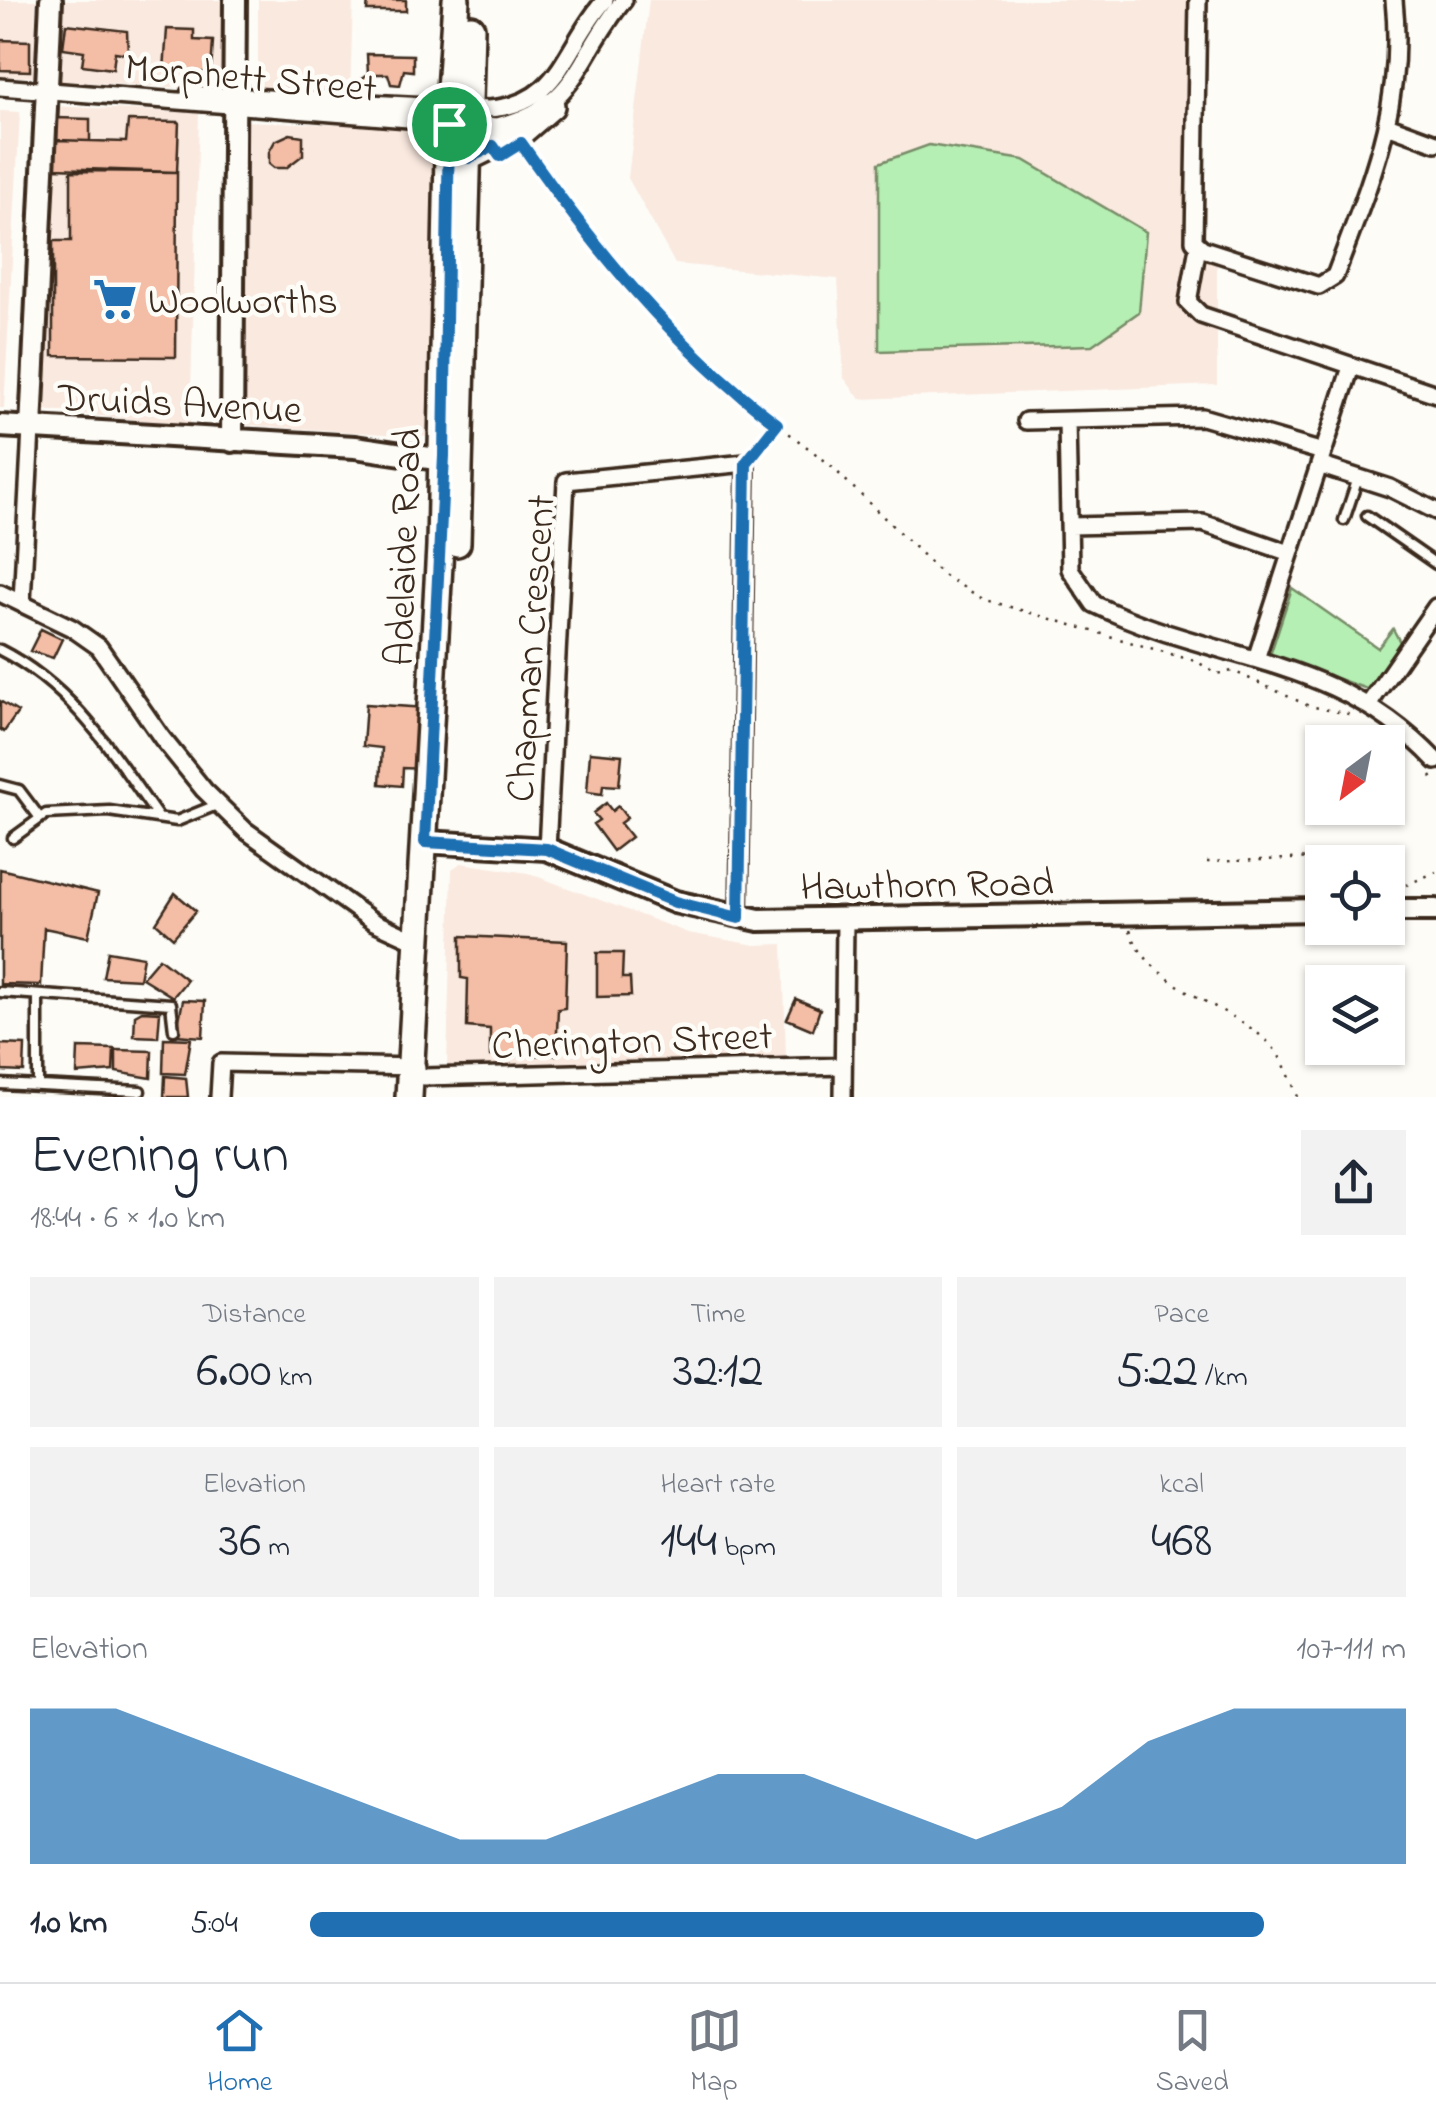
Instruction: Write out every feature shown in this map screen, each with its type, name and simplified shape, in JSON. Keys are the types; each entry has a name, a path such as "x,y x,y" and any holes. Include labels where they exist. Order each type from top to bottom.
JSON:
{"main road":[{"name":"Adelaide Road","path":"450,453 458,115 456,0"},
{"name":"Adelaide Road","path":"417,1081 468,158 458,115 472,0"},
{"path":"468,158 522,131 551,106"},
{"name":"Adelaide Road","path":"417,1081 418,942 432,842"}],"street":[{"path":"22,602 51,0"},
{"path":"232,441 235,0"},
{"path":"458,115 518,106 548,87 605,0"},
{"path":"458,115 514,122 551,106 624,0"},
{"path":"1198,0 1196,244 1188,294 1193,309 1436,394"},
{"path":"1196,244 1319,286 1328,283 1390,126 1399,48 1394,0"},
{"name":"Morphett Street","path":"0,88 458,115"},
{"name":"Morphett Street","path":"0,97 48,93"},
{"path":"1390,126 1436,143"},
{"path":"1256,658 1351,367"},
{"path":"1026,421 1202,417 1321,458 1436,511"},
{"path":"1066,422 1070,569 1094,604 1350,691 1406,730 1432,766"},
{"name":"Druids Avenue","path":"0,426 450,453"},
{"path":"739,918 746,463"},
{"name":"Chapman Crescent","path":"547,849 566,481 746,463"},
{"path":"1070,526 1203,523 1290,553"},
{"path":"0,593 72,628 99,647 162,738 219,804 273,851 390,932 418,942"},
{"path":"1370,704 1434,615"},
{"name":"Hawthorn Road","path":"432,842 547,849 675,902 739,918 846,920 1305,910"},
{"path":"1405,910 1436,910"},
{"path":"843,1097 846,920"},
{"name":"Cherington Street","path":"219,1097 221,1062 417,1081 842,1066"}],"lane":[{"path":"1344,520 1358,478"},
{"path":"1367,516 1436,564"},
{"path":"0,650 58,685 104,740 158,818"},
{"path":"0,785 19,790 40,818"},
{"path":"14,838 46,814 109,811 177,821 219,804"},
{"path":"0,992 171,1004 174,1030"},
{"path":"38,997 38,1086"},
{"path":"0,1084 140,1091"}],"path":[{"path":"521,143 591,243 655,316 737,394 828,464 942,574 983,599 1198,662 1216,674 1233,671 1309,706 1356,716"},
{"path":"746,463 777,424"},
{"path":"1432,766 1436,784"},
{"path":"1207,862 1305,858"},
{"path":"1406,885 1436,872"},
{"path":"1126,914 1144,956 1166,976 1267,1041 1284,1063 1298,1097"}],"shaded area":[{"path":"0,0 36,0 34,77 0,76"},
{"path":"49,0 223,0 221,90 45,80"},
{"path":"258,0 353,0 350,95 258,93"},
{"path":"649,0 1192,0 1186,252 1217,263 1217,385 860,399 844,378 838,279 675,264 628,178"},
{"path":"50,106 199,113 190,425 33,409"},
{"path":"0,111 20,112 4,408 0,408"},
{"path":"240,121 435,128 431,437 218,423"},
{"path":"461,863 528,873 688,933 755,945 783,944 786,1061 447,1067 452,869"}],"green space":[{"path":"929,145 1024,160 1146,232 1139,312 1092,345 879,351 879,163"},
{"path":"1292,588 1378,648 1393,629 1401,644 1367,689 1270,655"}],"building":[{"path":"368,0 406,0 406,11 367,11"},
{"path":"66,24 127,31 128,54 115,52 113,69 82,65 84,51 63,48"},
{"path":"167,29 194,30 194,40 213,41 211,73 164,70"},
{"path":"0,40 30,41 30,71 0,70"},
{"path":"367,54 413,55 413,71 404,70 400,85 391,84 388,74 374,74 366,86 361,79 368,74"},
{"path":"56,118 90,119 90,141 56,140"},
{"path":"128,121 179,122 177,172 54,168 56,140 126,142"},
{"path":"290,134 303,136 303,155 286,168 274,168 269,164 269,152 275,141"},
{"name":"Woolworths","path":"71,171 177,172 176,357 53,356 53,241 71,241"},
{"path":"41,629 62,639 53,658 30,651"},
{"path":"0,701 18,712 4,732 0,729"},
{"path":"366,704 426,708 422,769 403,768 402,786 380,784 382,748 363,746"},
{"path":"590,752 622,755 619,786 603,785 602,794 587,792"},
{"path":"606,803 612,811 618,806 627,818 620,823 631,837 613,851 593,824 599,820 593,813"},
{"path":"0,869 98,893 88,937 44,928 41,985 0,984"},
{"path":"175,893 196,911 173,938 156,923"},
{"path":"461,936 567,941 565,1008 558,1009 556,1055 490,1056 490,1029 467,1027 468,979 461,978"},
{"path":"108,951 143,957 139,979 103,977"},
{"path":"597,953 623,953 622,978 630,978 631,996 597,997"},
{"path":"159,958 187,980 173,997 142,978"},
{"path":"796,999 820,1009 813,1030 787,1019"},
{"path":"183,1000 205,1001 203,1037 176,1035"},
{"path":"142,1011 160,1012 158,1037 134,1036 135,1015"},
{"path":"164,1038 191,1039 185,1074 163,1073"},
{"path":"0,1044 25,1045 24,1072 2,1071"},
{"path":"78,1048 114,1049 113,1071 77,1074"},
{"path":"116,1050 152,1051 151,1078 116,1072"},
{"path":"165,1076 186,1078 188,1097 164,1097"}],"place":[{"name":"Woolworths","path":"115,299"}],"route":[{"path":"449,124 468,125 468,158 493,146 500,156 521,143 591,243 655,316 737,394 777,424 746,463 739,918 675,902 547,849 425,842 444,456 449,124"}]}
